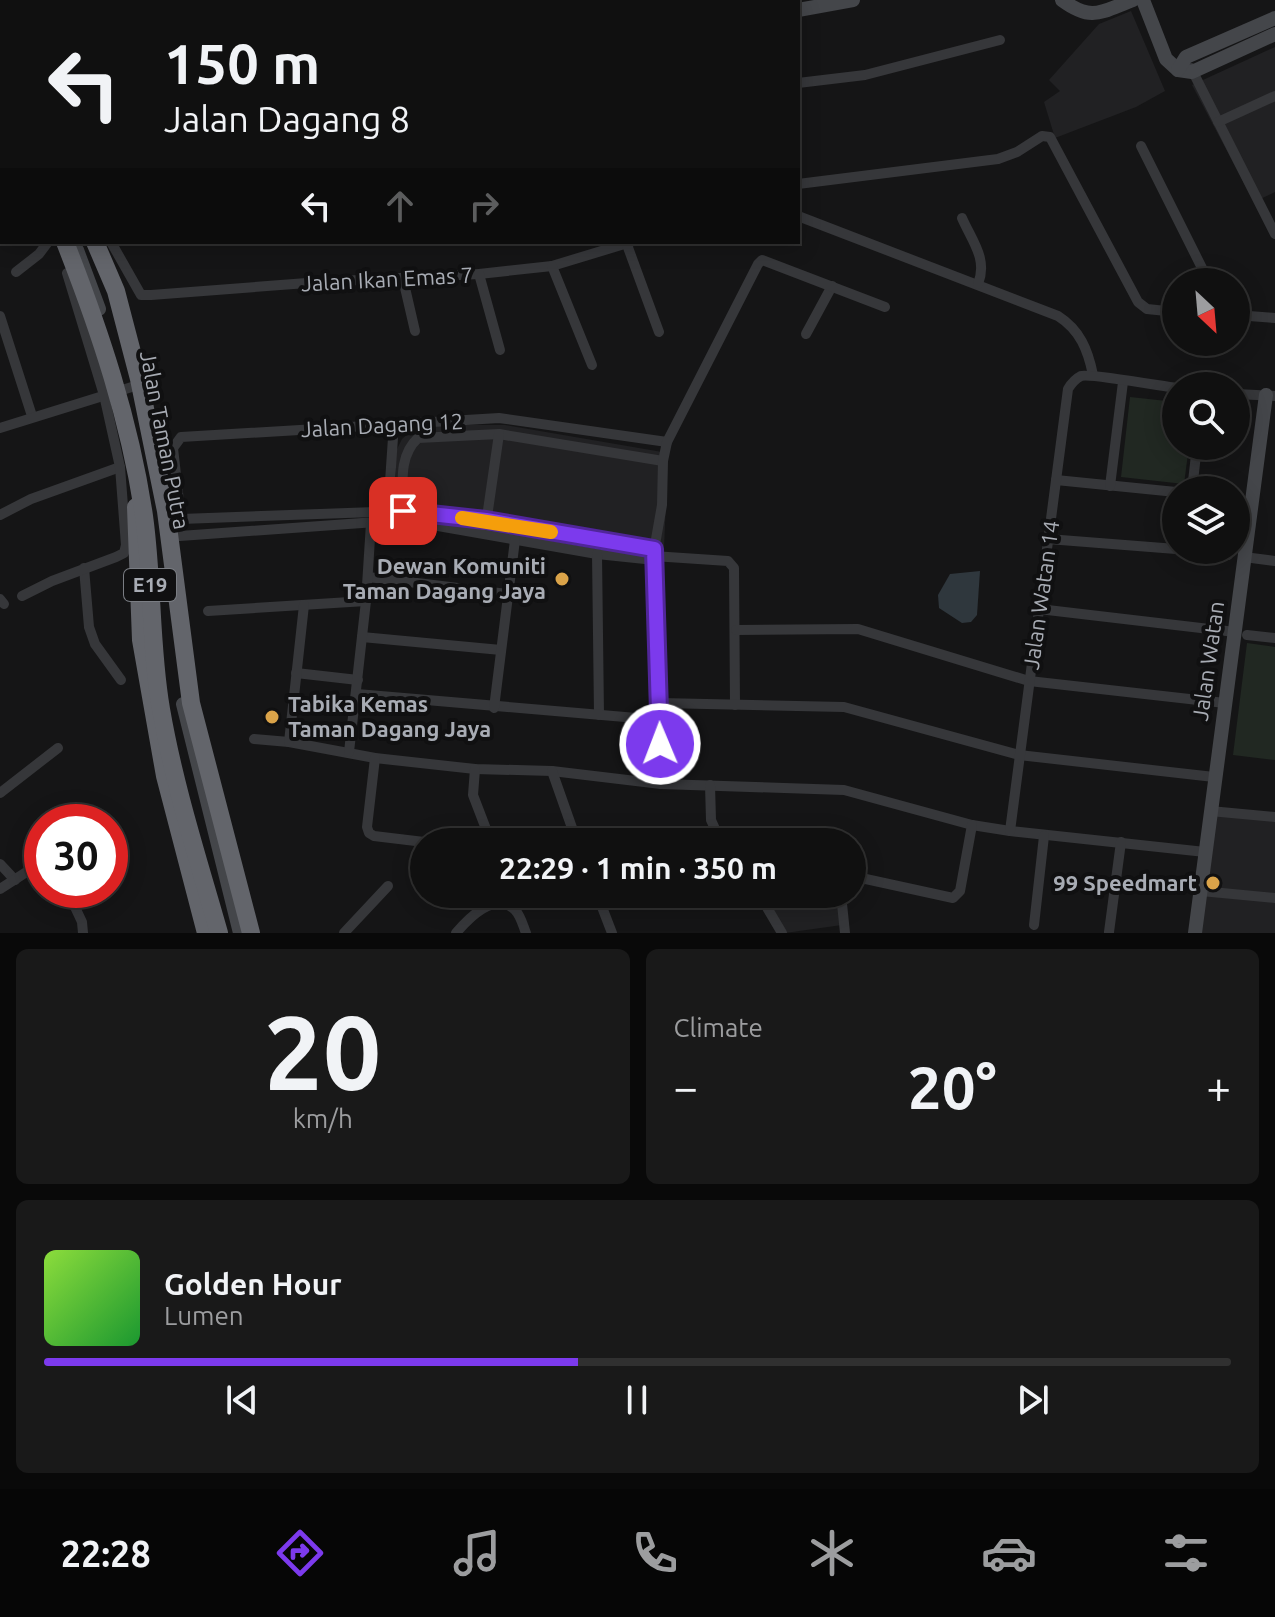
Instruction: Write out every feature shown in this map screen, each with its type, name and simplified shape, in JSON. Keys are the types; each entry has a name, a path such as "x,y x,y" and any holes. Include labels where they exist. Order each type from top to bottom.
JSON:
{"highway":[{"name":"E19","path":"66,244 90,305 115,384 133,457 144,517 160,708 176,782 221,933"},
{"name":"E19","path":"96,244 116,291 139,379 166,511 191,703 251,933"},
{"path":"127,462 141,640 150,699 177,826 206,933"},
{"path":"139,598 151,660 169,708"}],"street":[{"path":"800,10 853,0"},
{"path":"1062,0 1076,11 1094,15 1133,0"},
{"path":"1143,0 1166,59 1185,67 1218,122 1275,234"},
{"path":"1185,67 1275,18"},
{"path":"1185,67 1275,34"},
{"path":"800,83 865,75 1000,40"},
{"path":"1218,122 1275,96"},
{"path":"800,184 998,159 1017,152 1042,136 1050,137 1138,302 1147,309 1162,311"},
{"path":"1141,146 1202,268"},
{"path":"800,217 1040,307 1070,323 1084,345 1093,375 1162,386"},
{"path":"962,218 981,258 983,270 978,284"},
{"path":"16,272 46,244"},
{"name":"Jalan Taman Putra","path":"75,244 129,388 127,462 145,517 169,708 221,933"},
{"name":"Jalan Taman Putra","path":"89,244 106,288 160,525 183,706 240,933"},
{"name":"Jalan Ikan Emas 7","path":"112,244 141,295 479,274 552,266 622,244"},
{"path":"629,244 659,332"},
{"path":"661,784 653,553 662,505 663,461 667,442 762,260 885,307"},
{"path":"552,266 592,365"},
{"path":"22,596 124,553 126,545 127,462 67,273"},
{"path":"479,274 500,350"},
{"path":"403,279 415,331"},
{"path":"806,334 832,286"},
{"path":"0,316 4,345 32,416"},
{"path":"1250,316 1275,318"},
{"name":"Jalan Watan 14","path":"1010,831 1068,389 1072,382 1082,376 1093,375"},
{"path":"1110,486 1123,382"},
{"path":"0,428 129,388"},
{"path":"1250,395 1270,396"},
{"name":"Jalan Watan","path":"1250,520 1270,396"},
{"name":"Jalan Dagang 12","path":"388,511 181,519 173,448 181,437 499,418 667,442"},
{"path":"394,423 388,511 486,520 653,553 732,564 736,630 735,705"},
{"path":"403,511 404,455 418,438 499,434 663,461"},
{"path":"484,534 499,434"},
{"path":"0,515 31,499 127,462"},
{"path":"1056,480 1162,491"},
{"path":"160,525 168,533 180,536 404,520 597,554 645,559 653,553"},
{"path":"349,752 366,601 371,523"},
{"path":"164,549 180,536"},
{"path":"1048,539 1162,548"},
{"path":"494,708 515,540"},
{"path":"597,554 599,715"},
{"path":"1250,558 1275,561"},
{"name":"Jalan Watan","path":"1195,933 1225,703 1241,634 1244,564"},
{"path":"84,568 89,627 95,644 121,680"},
{"path":"368,577 507,594"},
{"path":"208,611 366,601"},
{"path":"289,742 304,605"},
{"path":"1039,609 1275,638"},
{"path":"736,630 858,629 1029,681 1225,703"},
{"path":"362,637 501,650"},
{"path":"296,673 358,680"},
{"path":"357,694 660,720"},
{"path":"660,703 844,707 1019,755 1214,777"},
{"path":"254,739 289,742 375,758 475,769 552,771 661,784 844,790 972,825 1044,836 1205,852"},
{"path":"0,793 58,748"},
{"path":"375,758 367,827 369,833 410,840"},
{"path":"475,769 473,795 486,828"},
{"path":"552,771 572,828"},
{"path":"710,785 711,820 715,828"},
{"path":"1210,811 1275,817"},
{"path":"866,879 950,898 958,895 972,825"},
{"path":"1034,925 1044,836"},
{"path":"1109,932 1121,842"},
{"path":"0,864 15,880"},
{"path":"0,889 24,874"},
{"path":"344,933 388,886"},
{"path":"1201,891 1275,898"},
{"path":"75,908 83,933"},
{"path":"456,933 473,914 484,908"},
{"path":"512,908 519,915 526,933"},
{"path":"602,908 612,933"},
{"path":"768,908 782,933"},
{"path":"842,908 845,933"}],"shaded area":[{"path":"1131,11 1165,91 1136,107 1055,138 1044,102 1060,91 1049,80 1099,24"},
{"path":"1275,47 1275,192 1254,202 1192,85"},
{"path":"1130,397 1162,400 1162,460 1187,460 1185,476 1162,476 1162,482 1121,477"},
{"path":"505,425 668,453 664,549 644,552 473,524 396,515 396,451 402,439 415,428"},
{"path":"980,571 977,615 971,622 962,623 939,608 938,595 950,574"},
{"path":"1247,643 1275,647 1275,760 1233,755"},
{"path":"1215,814 1275,820 1275,933 1200,933"},
{"path":"771,908 840,908 842,925 785,933"}],"slow traffic":[{"path":"462,518 551,532"}],"place":[{"name":"Dewan Komuniti Taman Dagang Jaya","path":"562,579"},
{"name":"Tabika Kemas Taman Dagang Jaya","path":"272,717"},
{"name":"99 Speedmart","path":"1213,883"}],"route":[{"path":"403,511 486,520 654,549 660,744"}]}
